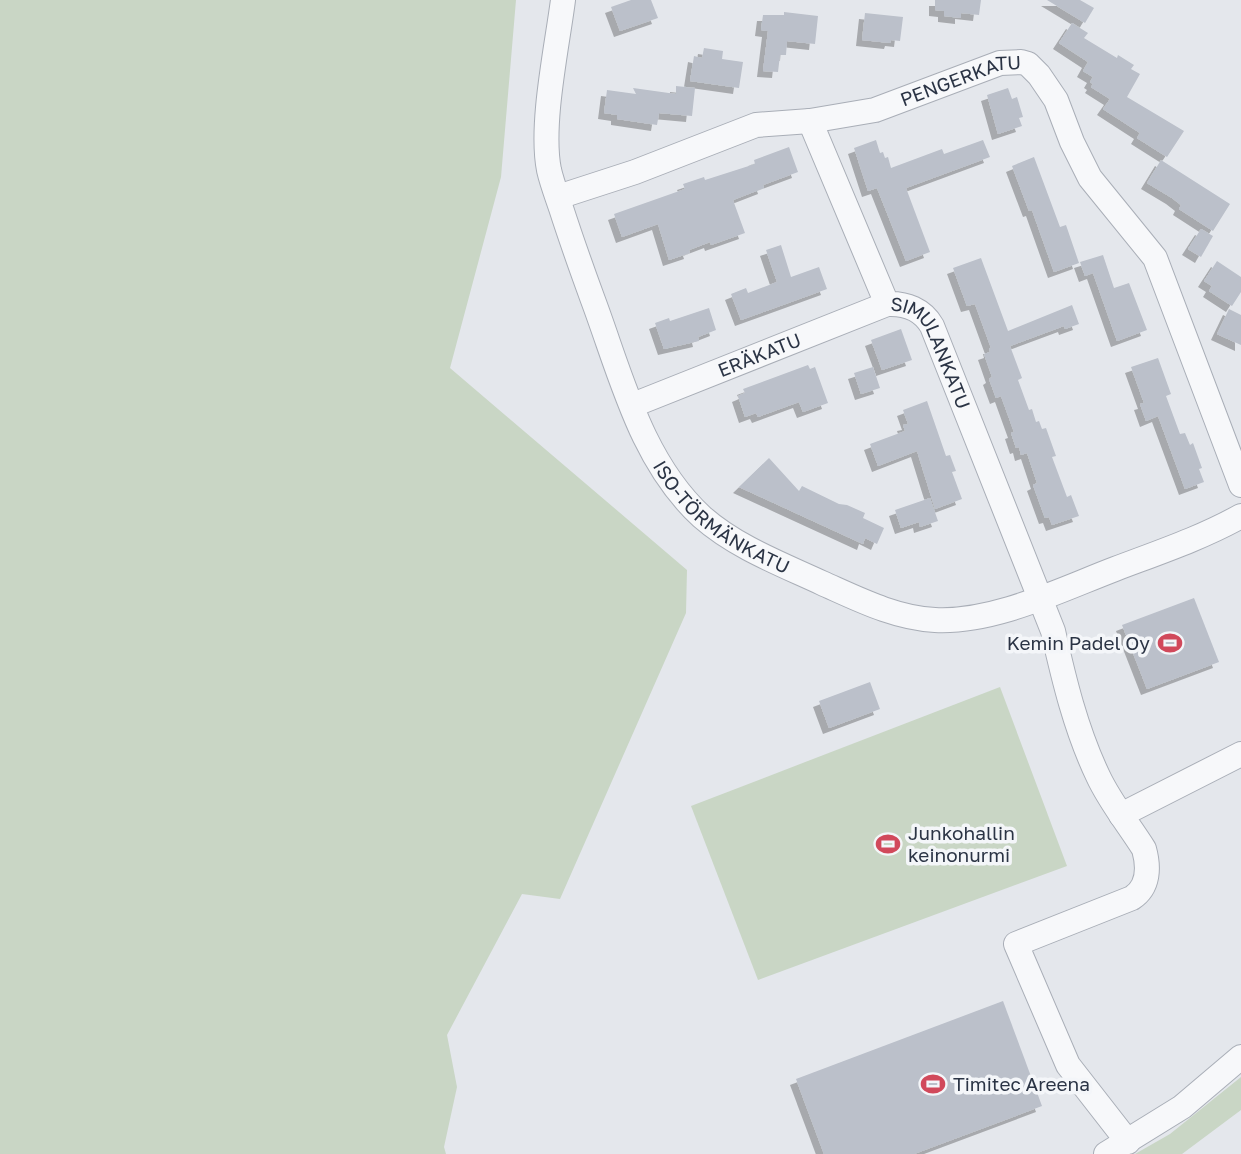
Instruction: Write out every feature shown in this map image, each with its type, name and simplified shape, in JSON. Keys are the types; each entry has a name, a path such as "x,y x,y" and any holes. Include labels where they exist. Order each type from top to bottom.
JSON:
{"street":[{"name":"ISO-TÖRMÄNKATU","path":"563,0 547,126 549,169 574,247 656,459 675,488 703,518 732,539 772,560 862,601 906,617 959,620 990,614 1040,597 1200,536 1241,516"},
{"name":"PENGERKATU","path":"558,197 635,172 756,125 810,121 883,108 1000,63 1021,62 1034,69 1056,100 1072,142 1090,178 1142,240 1159,265 1241,485"},
{"name":"SIMULANKATU","path":"810,121 887,304 894,303 922,313 932,326 1053,631 1065,683 1084,744 1099,778 1144,849 1147,861 1146,881 1137,895 1016,944 1068,1065 1128,1142"},
{"name":"ERÄKATU","path":"633,405 887,304"},
{"path":"1121,815 1241,754"},
{"path":"1106,1154 1182,1107 1241,1057"}],"green space":[{"path":"0,0 516,0 501,177 450,368 687,570 686,613 560,899 522,894 447,1035 457,1087 444,1147 446,1154 0,1154"},
{"path":"1000,687 1067,866 758,980 691,806"},
{"path":"1241,1077 1241,1110 1182,1154 1135,1154 1170,1134"}],"building":[{"path":"631,0 651,0 658,18 620,31 611,7"},
{"path":"935,0 981,0 979,15 961,13 961,18 944,16 944,11 935,10"},
{"path":"1047,0 1080,0 1094,8 1085,23"},
{"path":"784,12 818,16 815,44 787,41 786,55 780,55 778,72 763,71 768,31 761,30 763,15 784,15"},
{"path":"865,13 903,17 900,41 891,40 890,43 862,40"},
{"path":"1072,23 1088,33 1084,38 1134,65 1131,69 1140,74 1127,97 1184,131 1167,157 1137,138 1140,133 1103,109 1110,99 1091,87 1093,77 1083,71 1088,62 1059,43"},
{"path":"704,48 723,51 722,59 743,62 739,88 690,81 694,56 702,58"},
{"path":"676,86 695,88 692,116 659,113 657,125 617,119 617,115 604,113 607,90 636,94 633,88 676,94"},
{"path":"1008,88 1012,99 1017,97 1023,117 1019,118 1022,126 998,134 987,95"},
{"path":"876,140 880,153 883,152 885,158 888,157 891,168 942,149 944,154 983,140 990,157 906,188 930,252 906,261 877,188 868,191 854,148"},
{"path":"789,147 798,172 733,200 745,233 711,245 710,242 669,260 658,224 622,237 614,214 685,189 683,184 755,164 754,160"},
{"path":"1034,157 1060,227 1066,225 1079,263 1054,272 1032,210 1029,211 1012,166"},
{"path":"1161,160 1230,204 1213,231 1179,209 1181,205 1172,198 1147,183"},
{"path":"1201,229 1213,236 1201,257 1188,249"},
{"path":"781,245 791,277 819,267 827,289 741,320 731,294 746,288 748,293 777,282 766,250"},
{"path":"1103,255 1114,288 1129,283 1147,330 1117,341 1093,273 1085,276 1080,262"},
{"path":"981,258 1008,331 1072,305 1079,324 1065,329 1064,326 1010,346 1022,378 1018,380 1029,410 1032,409 1036,422 1039,421 1042,429 1046,428 1056,456 1052,457 1067,497 1071,495 1079,516 1052,525 1049,517 1045,518 1033,485 1037,483 1027,453 1021,455 1019,447 1016,448 1011,433 1014,432 1001,396 996,398 989,379 992,377 984,354 990,352 991,348 975,304 967,306 953,268"},
{"path":"1217,261 1241,277 1241,292 1232,306 1209,291 1212,286 1204,281"},
{"path":"709,308 716,330 698,337 699,341 664,349 655,323"},
{"path":"1229,309 1241,315 1241,345 1217,334"},
{"path":"901,329 912,360 882,370 871,340"},
{"path":"1158,358 1171,394 1166,396 1180,434 1185,433 1190,445 1193,443 1202,468 1199,469 1204,482 1185,489 1158,416 1146,421 1140,404 1144,403 1131,367"},
{"path":"808,365 810,369 815,367 828,403 803,412 799,402 758,417 756,413 745,417 738,396 745,393 743,389"},
{"path":"873,367 880,388 861,394 854,373"},
{"path":"927,401 946,456 950,455 956,471 952,472 962,499 935,509 917,451 878,466 870,444 905,431 903,425 908,424 903,410"},
{"path":"769,458 799,491 802,486 839,504 847,505 865,513 863,518 884,528 877,544 865,538 863,544 739,487"},
{"path":"930,498 938,521 920,527 919,522 901,528 895,510"},
{"name":"Kemin Padel Oy","path":"1194,598 1219,662 1147,689 1122,625"},
{"path":"870,682 880,709 829,728 819,701"},
{"path":"1003,1001 1042,1106 914,1154 824,1154 796,1079"}],"place":[{"name":"Kemin Padel Oy","path":"1170,643"},
{"name":"Junkohallin keinonurmi","path":"888,844"},
{"name":"Timitec Areena","path":"933,1084"}]}
